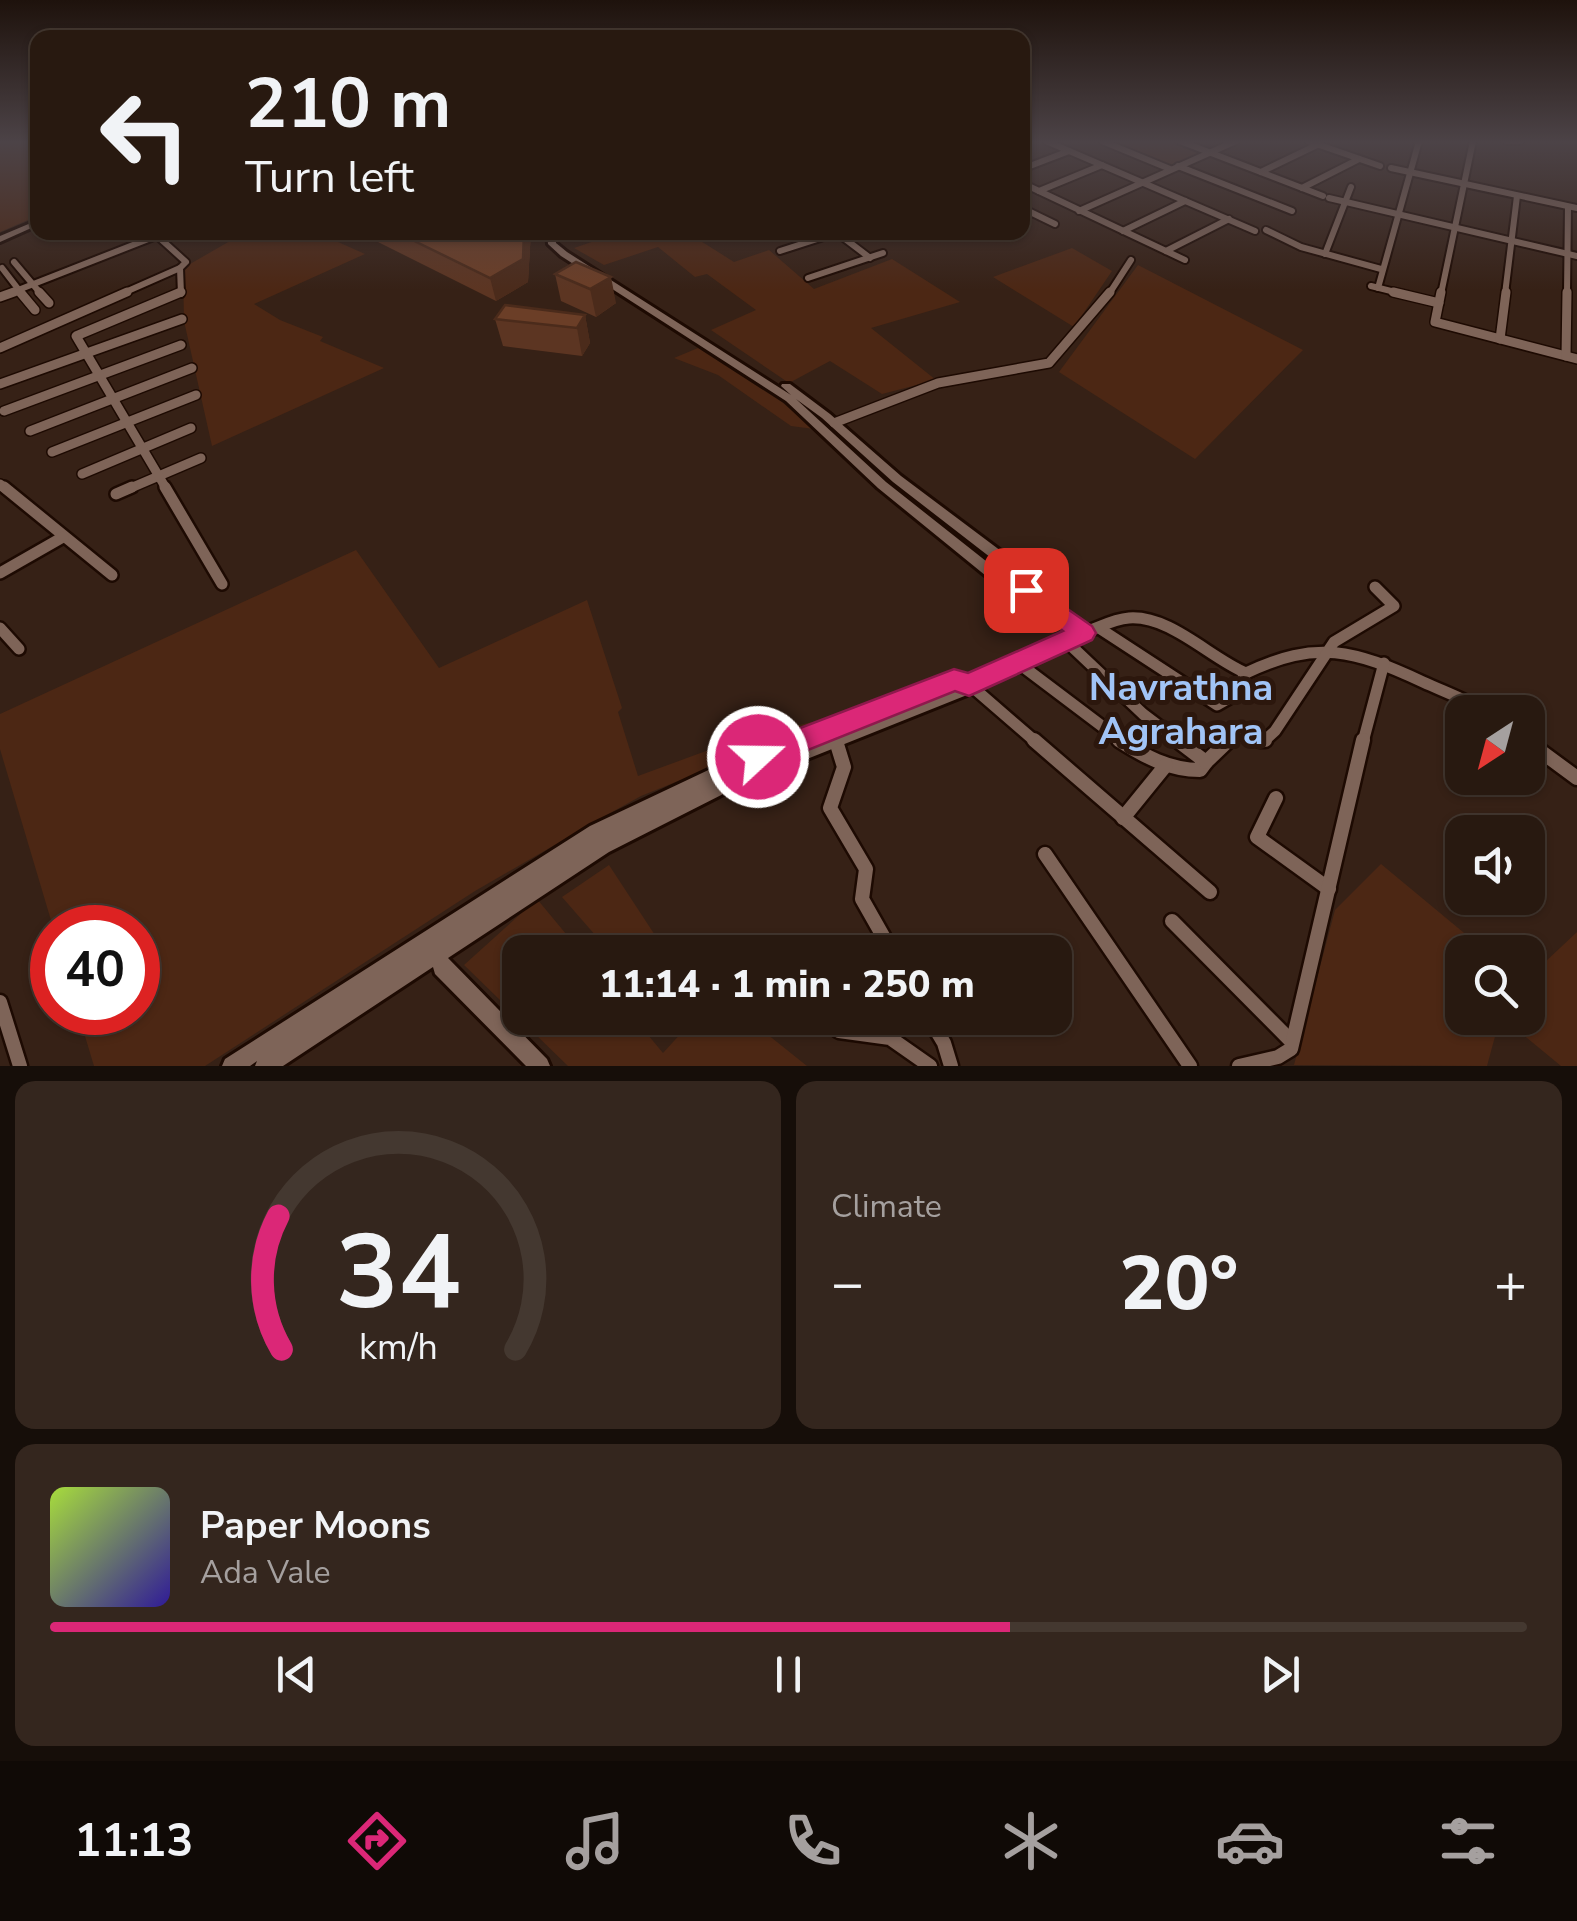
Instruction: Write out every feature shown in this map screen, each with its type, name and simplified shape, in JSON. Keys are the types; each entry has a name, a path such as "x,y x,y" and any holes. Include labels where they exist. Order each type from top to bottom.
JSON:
{"street":[{"path":"1039,191 1185,260"},
{"path":"1079,211 1122,191"},
{"path":"1160,191 1255,230"},
{"path":"1236,191 1292,211"},
{"path":"1309,191 1577,256"},
{"path":"1326,254 1350,191"},
{"path":"1404,191 1374,287 1440,303"},
{"path":"1463,191 1435,322 1577,359"},
{"path":"1494,191 1573,208 1567,254 1566,356"},
{"path":"1500,339 1517,196"},
{"path":"1123,232 1185,202"},
{"path":"1030,212 1055,224"},
{"path":"1166,251 1229,219"},
{"path":"0,239 30,226"},
{"path":"1266,230 1326,254 1381,269"},
{"path":"0,297 139,240"},
{"path":"0,348 180,268 186,262 161,240"},
{"path":"551,240 564,254 790,399 882,486 1012,589 1026,590 1217,704 1231,696 1246,672 1270,660 1328,648 1361,653 1451,695"},
{"path":"561,240 563,245 806,400 897,479 1028,579 1026,590"},
{"path":"780,250 813,240"},
{"path":"846,240 870,258"},
{"path":"808,278 883,253"},
{"path":"834,424 938,383 1049,363 1098,310 1132,260"},
{"path":"14,262 49,304"},
{"path":"2,268 35,310"},
{"path":"180,268 178,296 76,334 222,584"},
{"path":"0,384 182,319"},
{"path":"4,410 181,345"},
{"path":"30,430 192,368"},
{"path":"52,452 196,395"},
{"path":"82,474 191,428"},
{"path":"116,494 201,458"},
{"path":"882,486 897,479"},
{"path":"0,484 112,575"},
{"path":"0,573 63,537"},
{"path":"1017,662 1062,700 1166,765 1191,772 1237,732 1264,741 1287,722 1328,648 1394,606 1375,586"},
{"path":"534,881 662,815 962,691 1017,662 1119,620 1138,618 1169,630 1246,672"},
{"path":"0,628 19,650"},
{"path":"1066,641 1128,696 1142,714 1206,762"},
{"path":"1239,1066 1278,1057 1291,1049 1342,816 1384,664"},
{"path":"232,1066 434,946 534,881 596,832 726,770 954,680 969,684 1210,892"},
{"path":"836,741 844,764 830,808 866,869 862,899 882,935"},
{"path":"1545,754 1577,778"},
{"path":"1123,818 1166,765"},
{"path":"1276,798 1257,837 1328,889"},
{"path":"1044,854 1190,1066"},
{"path":"1172,922 1292,1042"},
{"path":"265,1066 434,946"},
{"path":"434,946 442,967 540,1066"},
{"path":"0,1002 20,1066"},
{"path":"868,1035 890,1038 930,1066"},
{"path":"940,1035 951,1066"}],"shaded area":[{"path":"0,191 30,191 30,219 0,232"},
{"path":"232,240 334,240 365,254 254,304 280,320 323,337 320,341 384,368 212,446 184,321 183,268"},
{"path":"597,240 699,240 734,262 769,250 814,289 892,259 960,302 871,328 936,380 882,394 830,361 789,383 711,330 756,310 707,274 695,277 658,247 604,265 574,248"},
{"path":"1072,248 1112,271 1074,327 993,277"},
{"path":"1138,265 1303,350 1195,459 1059,372"},
{"path":"698,348 782,402 814,429 791,426 718,375 674,358"},
{"path":"356,550 439,668 587,600 622,708 618,712 638,776 744,737 840,716 641,796 475,891 205,1066 94,1066 85,1035 160,1035 160,905 46,905 0,749 0,714"},
{"path":"1381,864 1467,935 1445,935 1445,1035 1495,1035 1487,1066 1294,1065 1335,910"},
{"path":"609,865 655,935 595,935 562,897"},
{"path":"537,899 567,935 502,935 502,1002 464,965"},
{"path":"1577,932 1577,1066 1561,1066 1524,1035 1545,1035 1545,962"},
{"path":"536,1035 648,1035 663,1053 679,1035 768,1035 807,1066 568,1066"}],"building":[{"path":"412,240 524,240 523,259 490,278"},
{"path":"576,262 611,277 590,289 555,274"},
{"path":"505,305 585,315 577,328 495,319"}],"district":[{"name":"Navrathna Agrahara","path":"1181,709"}],"route":[{"path":"758,757 954,680 969,684 1084,633 1026,590"}]}
